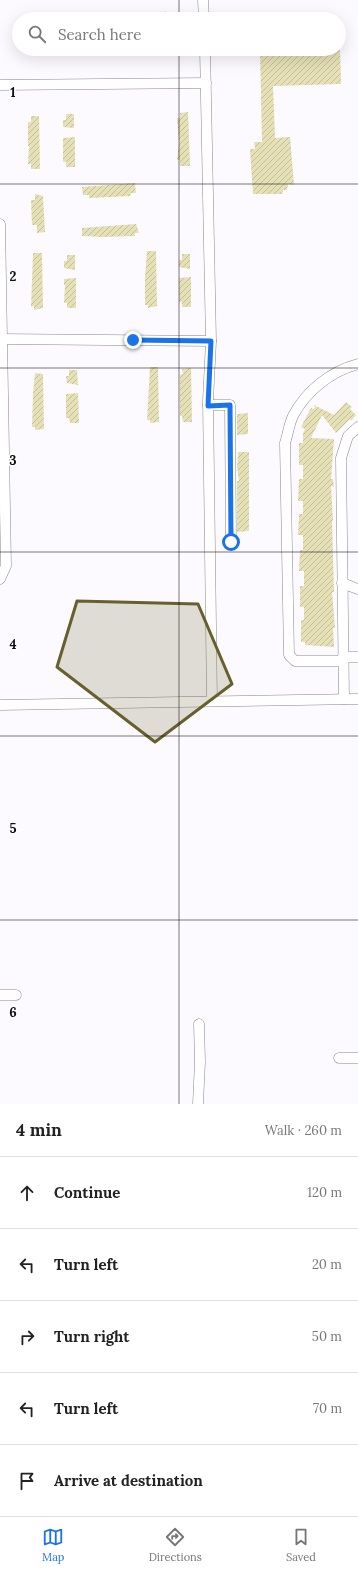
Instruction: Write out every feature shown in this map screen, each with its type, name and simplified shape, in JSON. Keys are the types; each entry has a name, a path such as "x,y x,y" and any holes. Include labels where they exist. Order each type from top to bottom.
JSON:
{"street":[{"path":"203,0 204,12"},
{"path":"205,56 211,341 208,406 212,701"},
{"path":"0,85 206,83"},
{"path":"0,224 6,566 0,579"},
{"path":"1,339 211,341"},
{"path":"358,364 332,374 315,388 300,404 292,418 285,443 289,655 295,661 358,657"},
{"path":"208,406 230,405 231,542"},
{"path":"344,699 341,458 348,436 358,427"},
{"path":"342,583 358,589"},
{"path":"0,705 358,699"},
{"path":"0,995 16,995"},
{"path":"198,1104 200,1062 199,1024"},
{"path":"339,1058 358,1058"}],"highlighted area":[{"path":"77,601 198,604 232,684 155,742 57,667"}],"building":[{"path":"260,56 340,56 341,84 273,86 275,138 290,137 294,185 288,184 287,190 283,190 282,194 253,194 250,149 255,149 254,142 262,142"},
{"path":"188,112 190,166 180,166 180,160 177,160 179,143 177,118 180,118 180,113"},
{"path":"66,114 74,114 74,128 63,127 63,120 66,120"},
{"path":"31,116 39,116 40,169 31,169 31,164 28,164 28,122 31,122"},
{"path":"75,137 75,167 66,167 66,162 63,162 63,138"},
{"path":"135,183 136,193 130,193 131,196 89,198 89,195 83,195 82,187"},
{"path":"35,194 43,196 45,232 37,233 37,225 32,225 31,200 35,200"},
{"path":"136,224 139,233 135,233 135,236 82,236 82,228"},
{"path":"147,251 156,251 157,306 148,308 148,305 145,305"},
{"path":"33,253 42,253 43,308 34,310 34,306 31,307"},
{"path":"182,254 190,254 190,269 179,267 179,260 182,260"},
{"path":"67,255 75,255 75,270 64,268 64,261 67,261"},
{"path":"191,277 191,307 182,307 182,302 179,302 179,278"},
{"path":"76,278 76,308 67,308 67,303 64,303 64,279"},
{"path":"150,367 158,367 159,422 150,423 150,420 147,420"},
{"path":"191,368 192,422 183,422 182,416 180,416 180,375 183,374 182,369"},
{"path":"69,370 77,370 78,385 67,383 66,376 69,376"},
{"path":"35,373 43,374 44,429 35,430 35,427 32,427"},
{"path":"78,393 79,423 70,423 69,418 66,418 66,394"},
{"path":"346,402 352,407 350,409 356,415 351,421 350,419 336,433 322,415 311,438 334,439 331,479 333,479 334,487 331,486 334,592 332,592 335,628 333,628 334,647 305,645 305,642 301,642 301,620 304,620 304,607 300,607 300,586 304,586 304,571 299,571 300,550 303,550 303,535 298,535 299,514 303,514 303,501 298,501 299,479 303,479 303,465 299,465 299,443 303,443 303,433 305,429 301,427 311,408 314,409 314,405 334,415"},
{"path":"248,413 248,434 237,435 237,414"},
{"path":"238,452 249,452 249,531 237,532 237,481 239,481 237,467"}],"route":[{"path":"133,340 211,341 208,406 230,405 231,542"}]}
